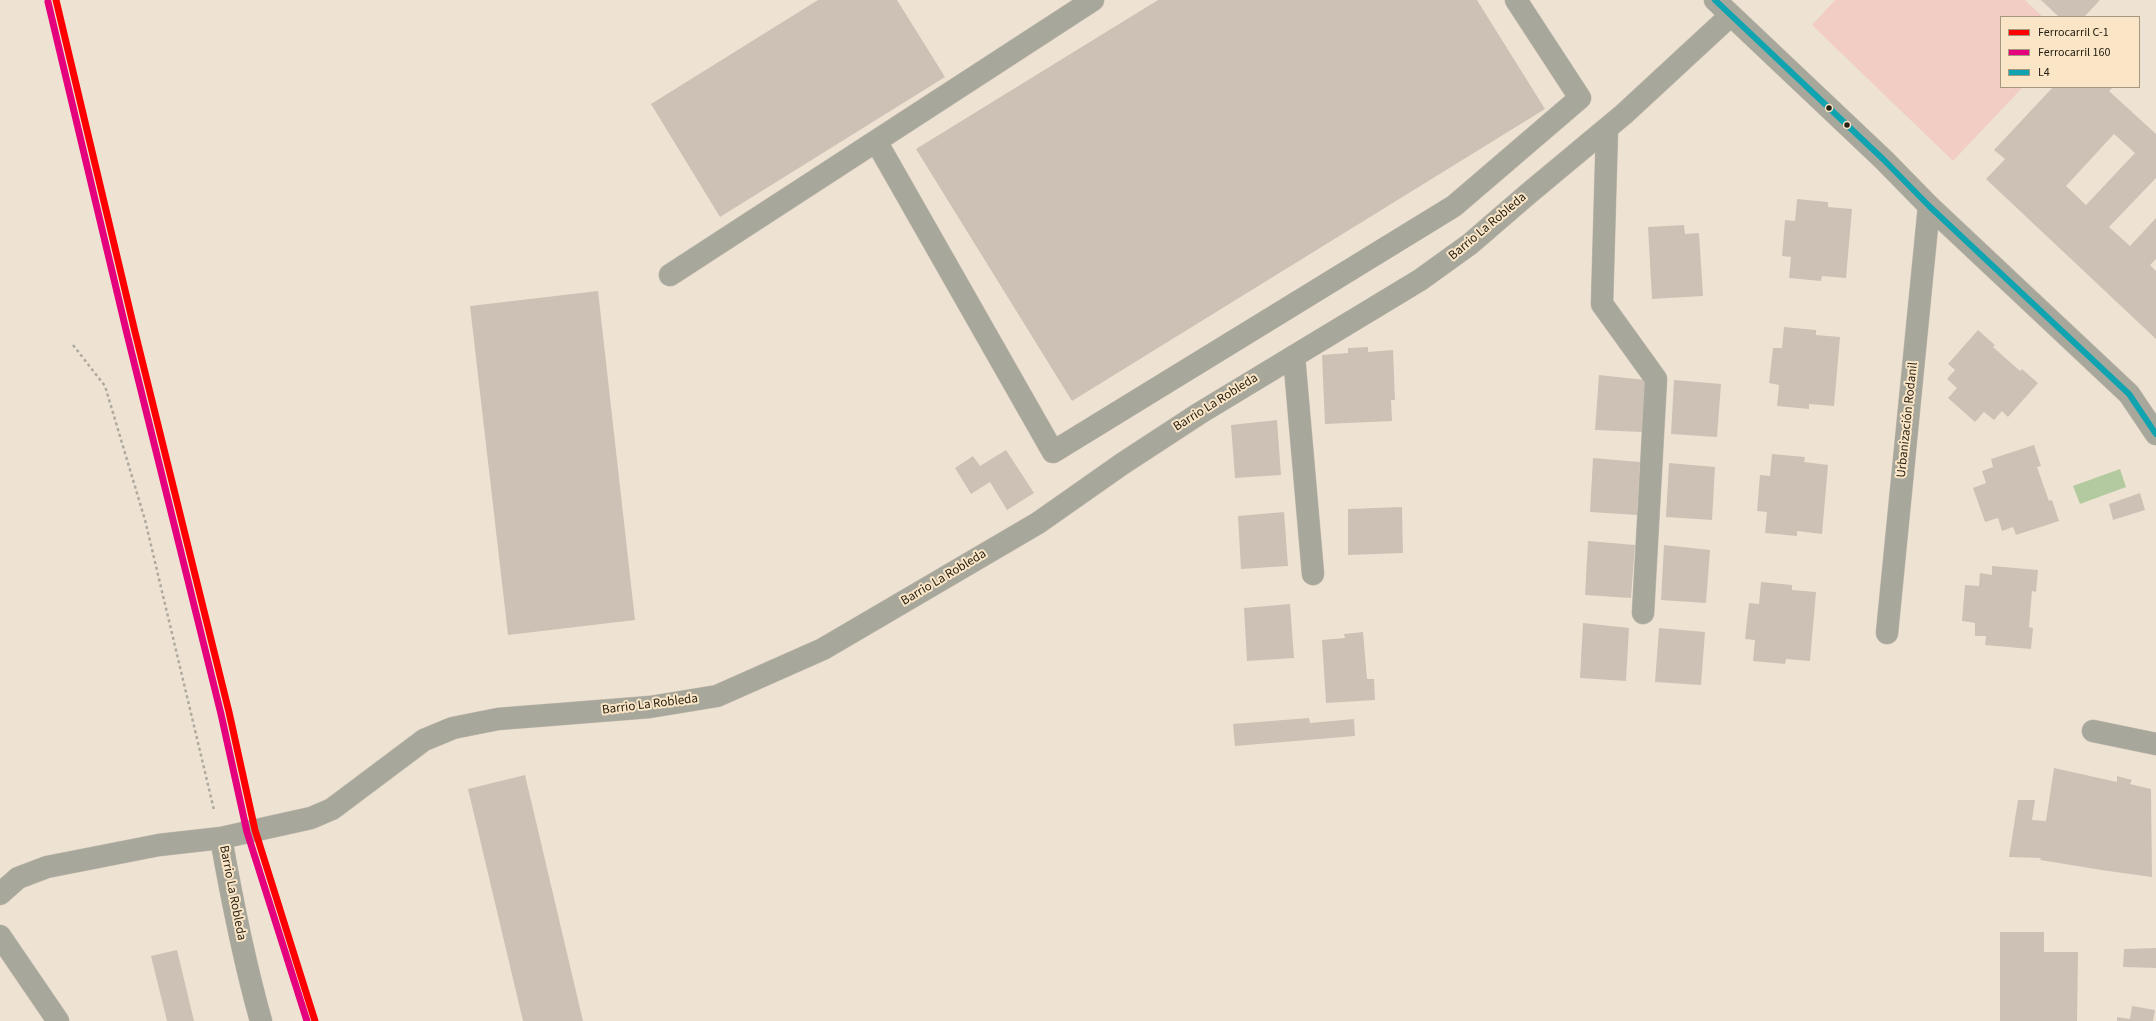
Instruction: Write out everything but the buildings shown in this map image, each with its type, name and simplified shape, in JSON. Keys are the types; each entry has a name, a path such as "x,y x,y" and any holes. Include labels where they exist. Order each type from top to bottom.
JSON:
{"street":[{"path":"670,275 1093,0"},
{"path":"876,142 1053,452 1454,206 1580,98 1516,0"},
{"path":"1715,0 1884,160 1929,206 2129,394 2156,434"},
{"name":"Barrio La Robleda","path":"261,1021 251,988 221,838 312,818 332,808 424,740 453,728 498,719 650,707 717,696 823,649 1038,523 1128,460 1294,356 1420,280 1470,244 1607,129 1731,15"},
{"path":"1607,129 1602,304 1656,379 1643,613"},
{"name":"Urbanización Rodanil","path":"1887,633 1929,206"},
{"path":"1294,356 1313,574"},
{"path":"2093,731 2156,744"},
{"path":"0,894 18,878 47,867 159,845 221,838"},
{"path":"0,936 58,1021"}],"path":[{"path":"72,345 105,386 145,520 221,838"}],"shaded area":[{"path":"1835,0 2025,0 2042,16 2000,16 2000,88 2022,88 1953,161 1812,25"},
{"path":"2120,469 2126,487 2080,504 2073,486"}],"rail line":[{"name":"C-1","path":"56,0 135,332 229,712 255,830 315,1021"},
{"name":"160","path":"48,2 127,334 221,714 247,832 307,1021"}],"transit line":[{"name":"L4","path":"1715,0 1884,160 1929,206 2129,394 2156,434"}]}
